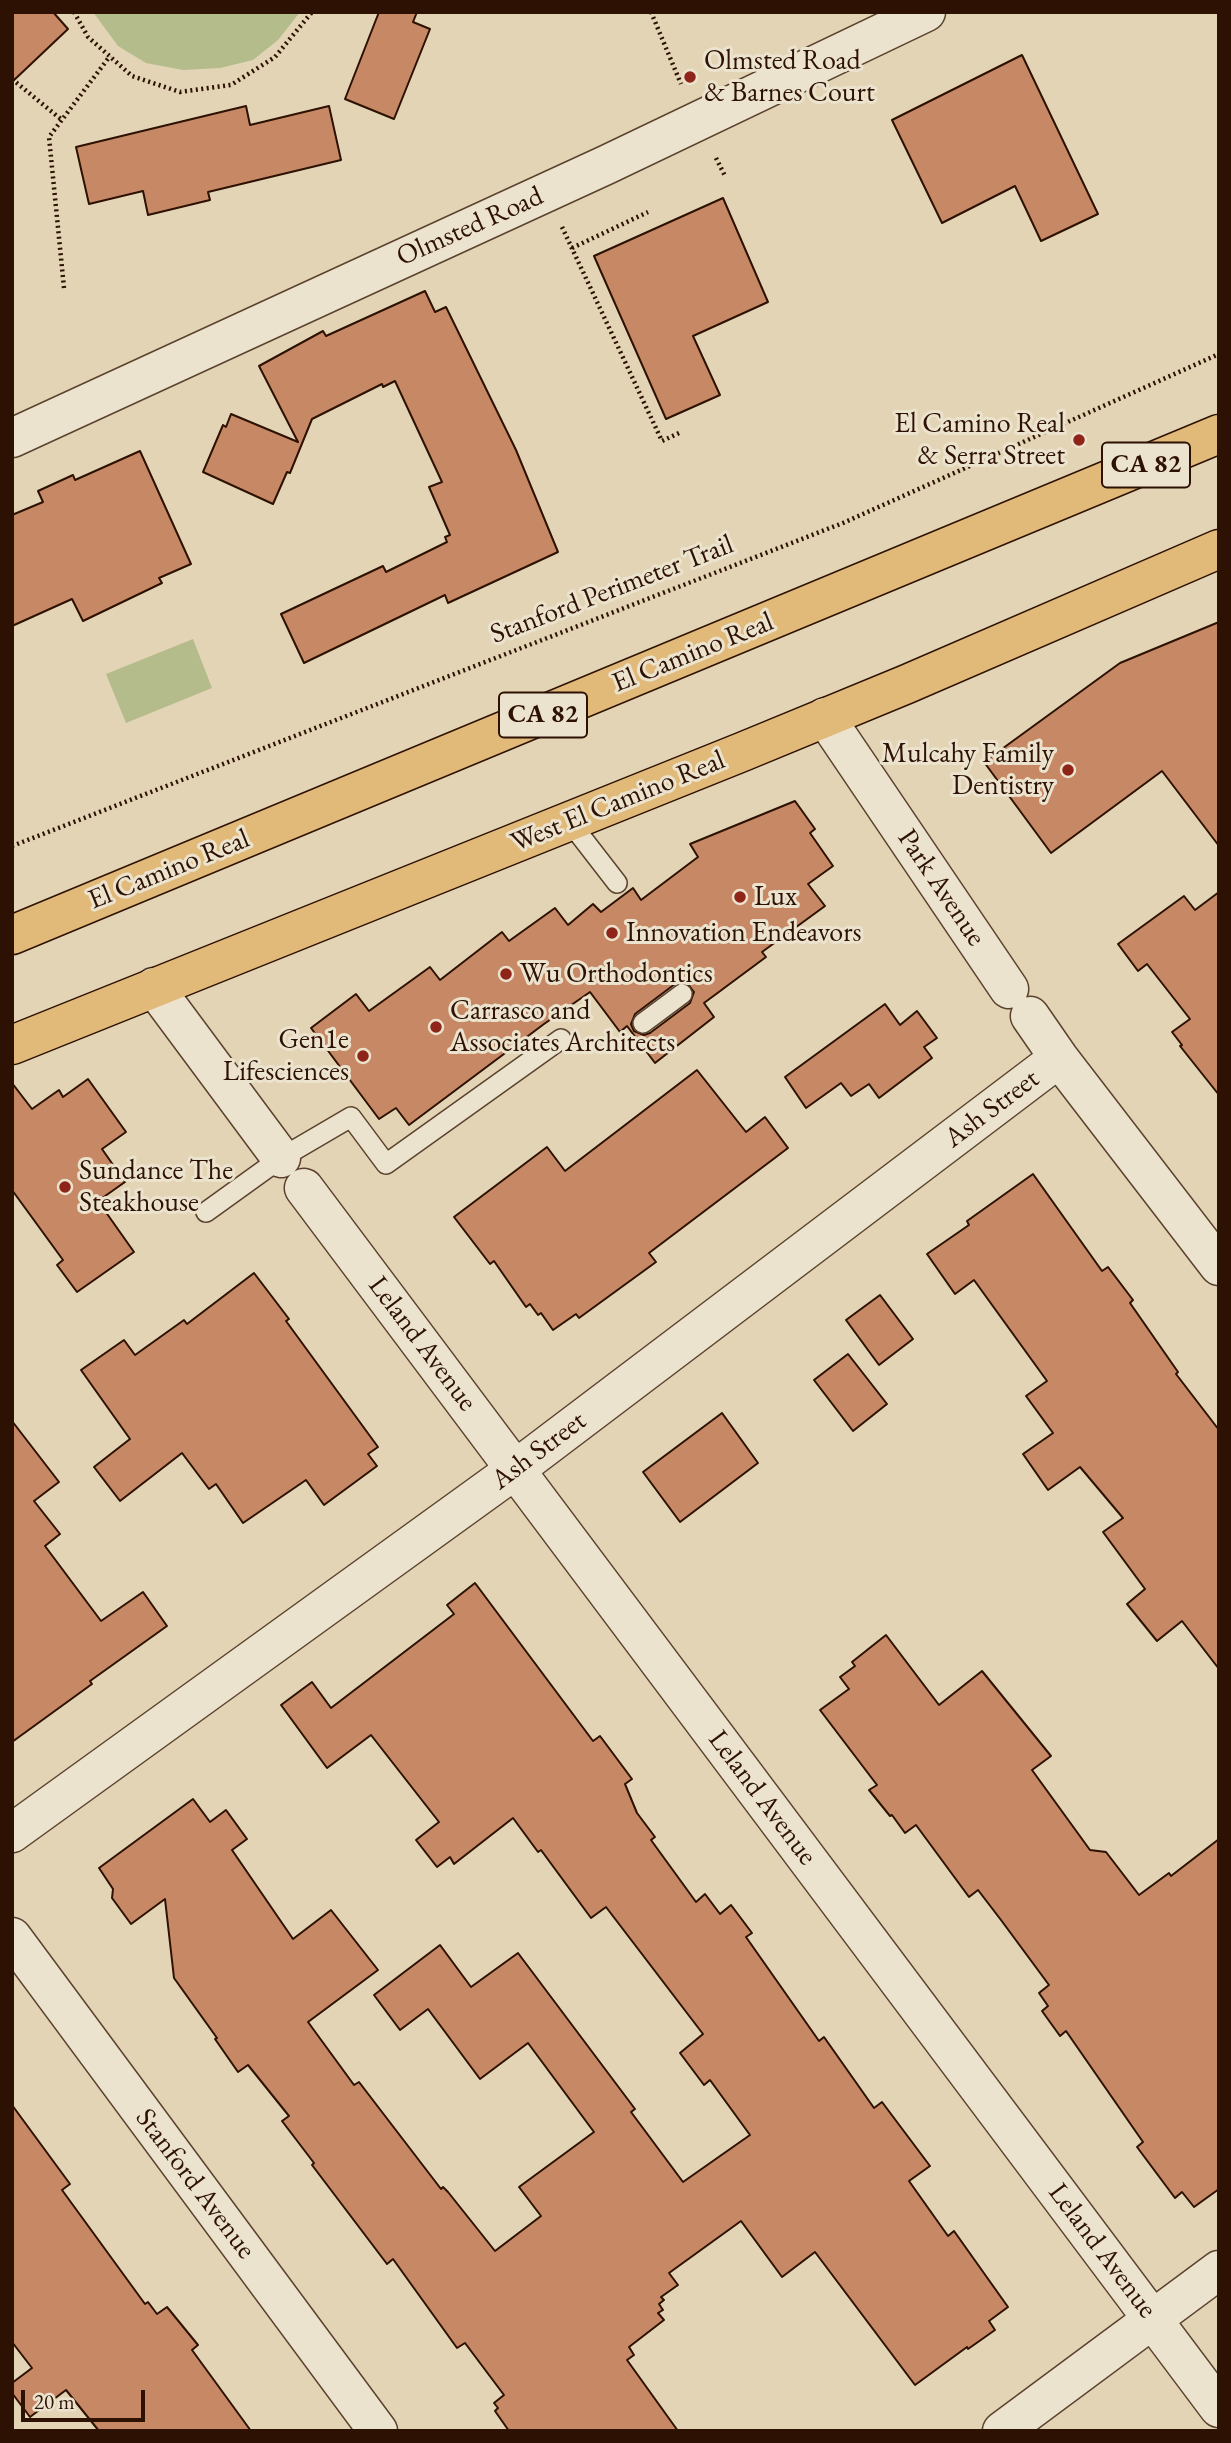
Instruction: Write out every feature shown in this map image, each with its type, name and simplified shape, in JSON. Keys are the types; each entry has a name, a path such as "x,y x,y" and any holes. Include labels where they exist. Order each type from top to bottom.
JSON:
{"main road":[{"name":"El Camino Real","path":"12,935 1219,434"},
{"name":"West El Camino Real","path":"12,1045 742,752 1219,549"}],"street":[{"name":"Olmsted Road","path":"12,438 606,165 926,12"},
{"name":"Park Avenue","path":"825,717 1059,1058 1219,1266"},
{"path":"154,987 281,1158"},
{"name":"Ash Street","path":"12,1833 516,1469 1059,1058"},
{"name":"Leland Avenue","path":"304,1188 1219,2408"},
{"name":"Stanford Avenue","path":"12,1937 378,2431"},
{"path":"1002,2431 1219,2270"}],"lane":[{"path":"569,821 617,883"},
{"path":"643,1023 682,994"},
{"path":"206,1212 281,1158 351,1117 386,1164 561,1039"}],"path":[{"path":"74,12 88,37 132,76 180,92 231,85 275,57 312,12"},
{"path":"64,288 49,137 110,57"},
{"path":"12,79 62,120"},
{"path":"572,248 648,212"},
{"path":"561,226 662,441 679,433"},
{"name":"Stanford Perimeter Trail","path":"12,846 843,523 1219,354"}],"green space":[{"path":"93,12 300,12 278,40 253,60 220,68 183,70 146,63 118,46"},
{"path":"193,639 212,688 126,723 106,674"}],"building":[{"path":"12,12 53,12 68,29 12,82"},
{"path":"379,12 417,12 413,22 430,29 394,119 345,99"},
{"path":"1022,55 1098,214 1041,241 1015,186 942,223 892,120"},
{"path":"246,106 250,125 329,106 341,160 208,192 210,200 148,215 143,191 89,204 76,147"},
{"path":"723,198 768,302 693,336 720,395 666,419 594,256"},
{"path":"425,291 435,312 446,307 516,450 558,552 448,603 445,595 304,663 281,614 383,566 386,572 447,542 445,537 450,535 429,487 442,482 395,381 383,387 382,384 312,419 290,473 287,472 273,504 203,472 223,425 226,427 231,414 298,442 259,366 323,331 326,336"},
{"path":"140,451 191,564 159,578 162,583 83,621 72,599 12,626 12,515 43,502 38,491 73,475 75,480"},
{"path":"1219,622 1219,846 1162,771 1051,853 984,762 1120,663"},
{"path":"795,801 815,829 810,833 833,866 808,884 825,906 762,952 766,957 704,1003 714,1017 655,1063 627,1026 620,1032 590,992 409,1125 396,1108 379,1119 311,1028 356,994 369,1011 430,967 440,980 502,932 509,941 555,908 568,925 593,904 601,912 633,888 641,900 698,857 690,844","holes":["687,983 694,992 690,1003 650,1033 644,1035 634,1031 631,1024 635,1014 675,984"]},
{"path":"1219,892 1219,1095 1172,1032 1190,1019 1147,964 1138,971 1118,944 1184,896 1195,910"},
{"path":"885,1004 900,1025 917,1011 937,1038 924,1047 932,1058 879,1098 869,1084 851,1096 841,1083 806,1108 785,1077"},
{"path":"697,1070 746,1132 765,1117 788,1148 649,1253 656,1262 579,1318 576,1314 553,1330 541,1313 538,1315 530,1304 526,1307 494,1261 490,1264 454,1217 547,1147 565,1171"},
{"name":"Sundance The Steakhouse","path":"88,1079 126,1132 102,1149 125,1182 98,1201 134,1252 77,1292 57,1265 63,1260 12,1190 12,1083 32,1109 59,1090 63,1097"},
{"path":"1033,1174 1102,1271 1108,1267 1133,1300 1130,1303 1178,1372 1176,1374 1219,1430 1219,1669 1182,1621 1157,1641 1127,1604 1145,1589 1103,1532 1123,1518 1080,1467 1048,1490 1023,1454 1053,1433 1026,1396 1047,1381 974,1280 955,1294 927,1254 969,1225 967,1221"},
{"path":"254,1273 378,1447 368,1454 377,1466 324,1505 306,1480 243,1523 216,1484 209,1489 182,1453 120,1501 94,1467 130,1439 81,1370 124,1340 135,1355 184,1320 187,1324"},
{"path":"880,1295 913,1339 879,1365 846,1320"},
{"path":"848,1354 887,1404 853,1431 814,1380"},
{"path":"722,1413 758,1463 680,1522 643,1472"},
{"path":"12,1421 59,1482 34,1501 60,1534 45,1546 101,1621 143,1592 167,1626 90,1681 92,1684 12,1742"},
{"path":"475,1583 593,1741 600,1736 632,1779 625,1784 637,1813 655,1837 651,1840 696,1902 705,1894 720,1914 731,1905 752,1933 746,1937 819,2041 824,2037 874,2108 882,2102 930,2166 909,2181 948,2236 954,2231 1008,2307 989,2321 995,2330 915,2385 815,2252 782,2277 741,2221 669,2273 678,2285 661,2297 664,2300 659,2304 663,2310 658,2313 664,2320 629,2347 634,2355 627,2360 678,2431 509,2431 495,2411 498,2408 494,2403 504,2395 465,2343 457,2348 393,2259 387,2264 282,2121 289,2116 248,2065 238,2072 174,1978 165,1899 131,1924 112,1898 113,1889 99,1868 193,1799 210,1822 226,1810 247,1839 232,1850 293,1939 331,1910 378,1970 308,2022 354,2085 359,2082 441,2189 443,2187 448,2192 495,2251 541,2216 519,2187 594,2132 528,2043 480,2079 428,2009 400,2030 374,1995 440,1945 471,1987 518,1953 635,2109 631,2112 683,2182 750,2135 710,2080 704,2085 680,2053 703,2034 606,1907 591,1918 541,1850 538,1852 513,1818 454,1864 450,1857 437,1867 416,1840 439,1822 371,1735 327,1768 281,1705 312,1682 331,1708 454,1614 447,1605"},
{"path":"886,1635 939,1705 982,1671 1051,1756 1032,1770 1090,1850 1106,1852 1139,1895 1169,1873 1171,1876 1219,1839 1219,2189 1194,2207 1182,2192 1175,2198 1137,2147 1143,2142 1066,2031 1060,2036 1042,2011 1048,2006 1039,1993 1049,1985 1001,1920 978,1890 969,1897 916,1825 905,1833 892,1815 890,1816 869,1790 877,1785 820,1710 849,1689 840,1677 855,1666 852,1662"},
{"path":"12,2105 70,2184 62,2190 145,2304 148,2302 157,2314 167,2307 198,2345 192,2350 251,2431 99,2431 66,2390 30,2417 12,2393 12,2383 32,2368 12,2342"}],"place":[{"name":"Olmsted Road & Barnes Court","path":"690,77"},
{"name":"El Camino Real & Serra Street","path":"1079,440"},
{"name":"Mulcahy Family Dentistry","path":"1068,770"},
{"name":"Lux","path":"740,897"},
{"name":"Innovation Endeavors","path":"612,933"},
{"name":"Wu Orthodontics","path":"506,974"},
{"name":"Carrasco and Associates Architects","path":"436,1027"},
{"name":"Gen1e Lifesciences","path":"363,1056"},
{"name":"Sundance The Steakhouse","path":"65,1187"}]}
